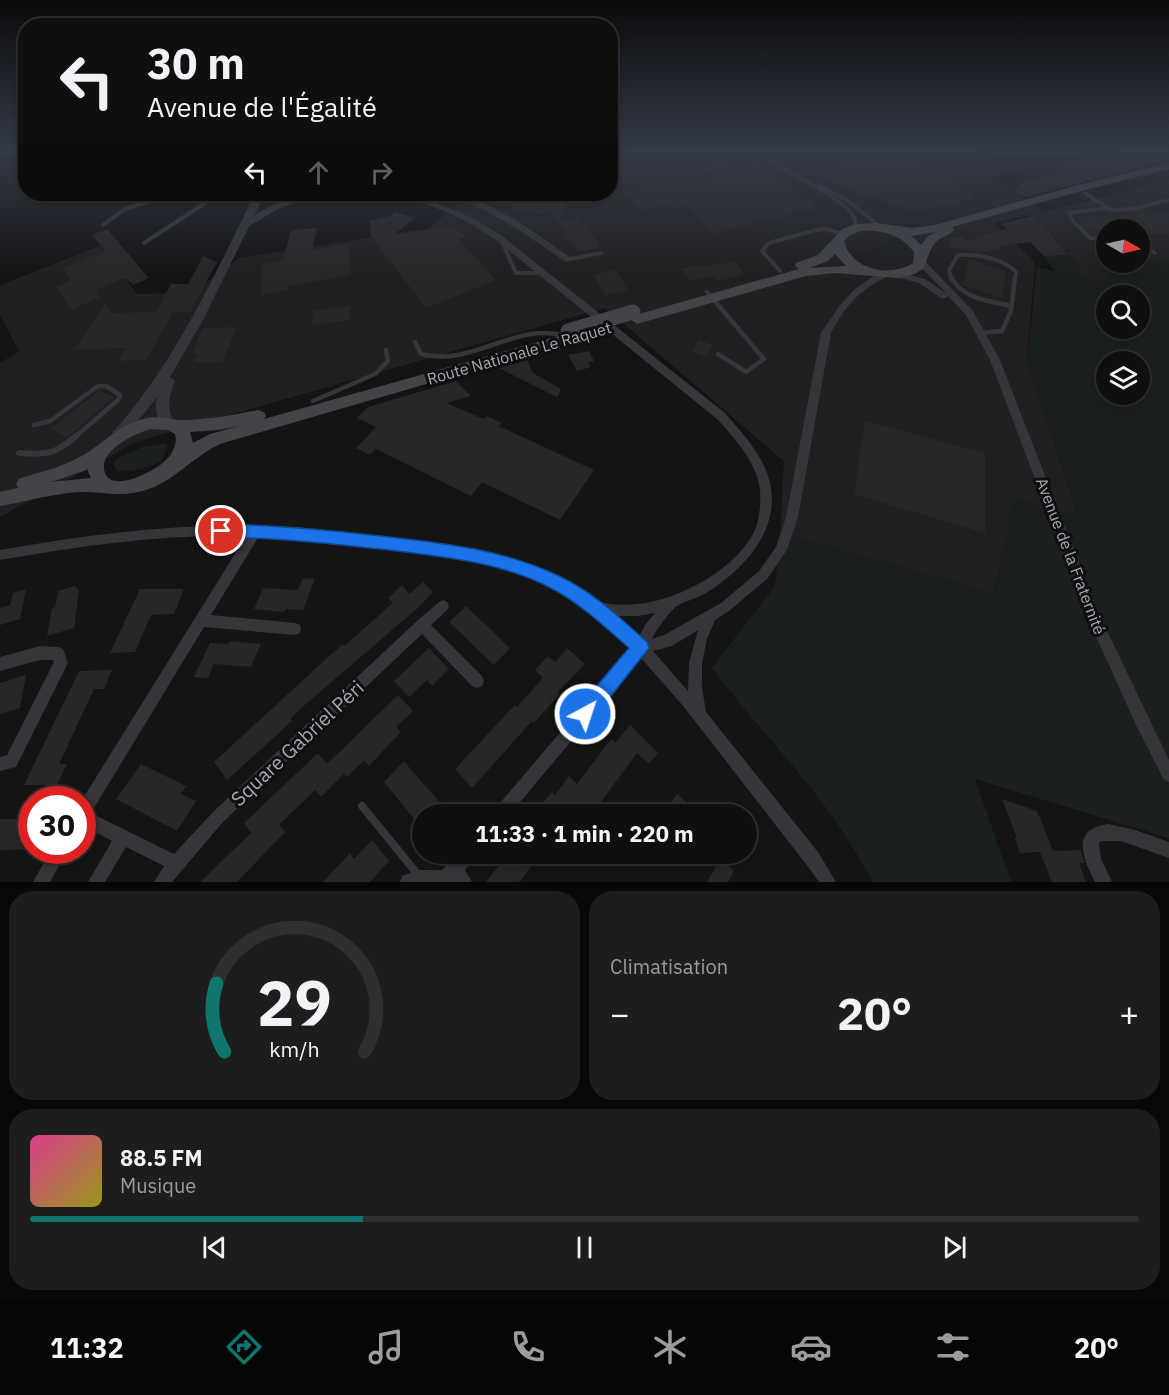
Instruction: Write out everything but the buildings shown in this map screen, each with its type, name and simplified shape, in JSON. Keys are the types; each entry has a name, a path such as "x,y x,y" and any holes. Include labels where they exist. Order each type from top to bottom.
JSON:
{"main road":[{"path":"868,272 846,259 841,253 845,235 887,229 919,231 936,228 1067,191"},
{"path":"899,275 915,269 929,242 943,232 1092,191"},
{"path":"887,229 912,241 921,258"},
{"name":"Route Nationale Le Raquet","path":"710,295 819,260 845,235"},
{"name":"Route Nationale Le Raquet","path":"176,463 202,445 216,439 314,406 710,295 812,271 842,269 899,275"},
{"name":"Route Nationale Le Raquet","path":"172,425 238,421 314,406"},
{"path":"0,492 68,471 102,452 118,436 146,424 172,425 182,432 185,441 183,452 176,463 161,476 141,485 121,488 109,485 69,485 0,499"},
{"path":"102,452 96,470 100,479 109,485"}],"street":[{"path":"118,436 143,408 180,351 256,201"},
{"path":"243,226 289,201"},
{"path":"425,201 471,219 543,273 721,416 749,446 761,471 765,488 765,516 759,533 738,564 720,578 674,602 639,611 594,606"},
{"path":"471,201 491,209 569,260 601,253"},
{"name":"Avenue de la Fraternité","path":"921,258 934,279 966,308 1002,376 1092,614 1169,776"},
{"path":"641,648 667,641 710,617 763,575 781,550 792,517 826,333 836,316 864,286 884,275"},
{"name":"Avenue de la Fraternité","path":"899,275 916,278 938,291 980,333"},
{"path":"172,425 161,414 160,406 180,351"},
{"path":"96,792 256,530"},
{"path":"0,555 54,545 146,535 256,530 296,532 455,551 490,558 542,576 576,593 594,606 641,648 701,717 812,858 828,882"},
{"path":"508,804 641,648 656,620 674,602"},
{"name":"Square Gabriel Péri","path":"162,882 218,817 443,606"},
{"path":"701,717 696,697 695,661 700,639 710,617"},
{"path":"200,620 295,629"},
{"path":"422,625 477,681"},
{"path":"0,664 48,652 58,654 61,663 11,762 0,764"},
{"path":"96,823 176,864"},
{"path":"1104,882 1091,852 1091,839 1095,834 1110,831 1169,850"},
{"path":"96,882 123,838"},
{"path":"41,882 52,864"},
{"path":"414,880 459,876"}],"lane":[{"path":"780,271 762,251 769,243 820,229 845,235 855,218 849,210 823,191"},
{"path":"829,191 847,200 887,229"},
{"path":"1085,193 1112,210 1132,209 1169,200"},
{"path":"103,225 125,209 150,201"},
{"path":"144,243 208,201"},
{"path":"1096,238 1090,238 1073,221 1069,213 1108,208"},
{"path":"499,238 506,248 516,273 543,273"},
{"path":"1150,250 1155,253"},
{"path":"980,333 1002,331 1007,325 1011,306 1016,273 1014,267 967,254 958,255 949,273 957,286 970,295 1011,306"},
{"path":"710,295 764,359 746,372 718,354"},
{"path":"416,342 421,354 439,359 535,334 568,335"},
{"path":"314,406 328,391 378,374 388,361 386,350"},
{"path":"19,453 46,455 61,449 118,400 120,395 106,386 98,386 50,421 34,425"},
{"path":"362,806 414,880"}],"shaded area":[{"path":"618,191 1013,191 1043,212 1125,191 1169,191 1169,262 1150,264 1150,219 1096,219 1096,273 1107,273 1108,283 1078,277 1079,267 1051,235 1044,235 1028,215 994,223 1035,262 1027,361 1079,516 1015,499 994,594 780,533 784,461 605,308 138,441 0,517 0,363 19,351 0,315 0,285 100,246 137,294 180,293 185,284 206,283 239,258 430,228 460,201 618,201"},
{"path":"892,236 903,243 908,250 884,251 874,256 866,265 853,256 850,250 868,251 879,248"},
{"path":"1068,255 1079,267 1078,277 1107,282 1106,273 1150,273 1150,264 1169,262 1169,838 975,779 1011,882 873,882 850,842 823,804 712,668 775,586 780,533 994,594 1015,498 1079,515 1027,361 1037,267 1055,271 1044,256"},
{"path":"167,444 166,452 156,464 141,469 117,471 114,465 116,459 140,448"}],"route":[{"path":"221,531 289,532 455,551 504,562 554,581 588,601 621,627 641,648 585,714"}]}
